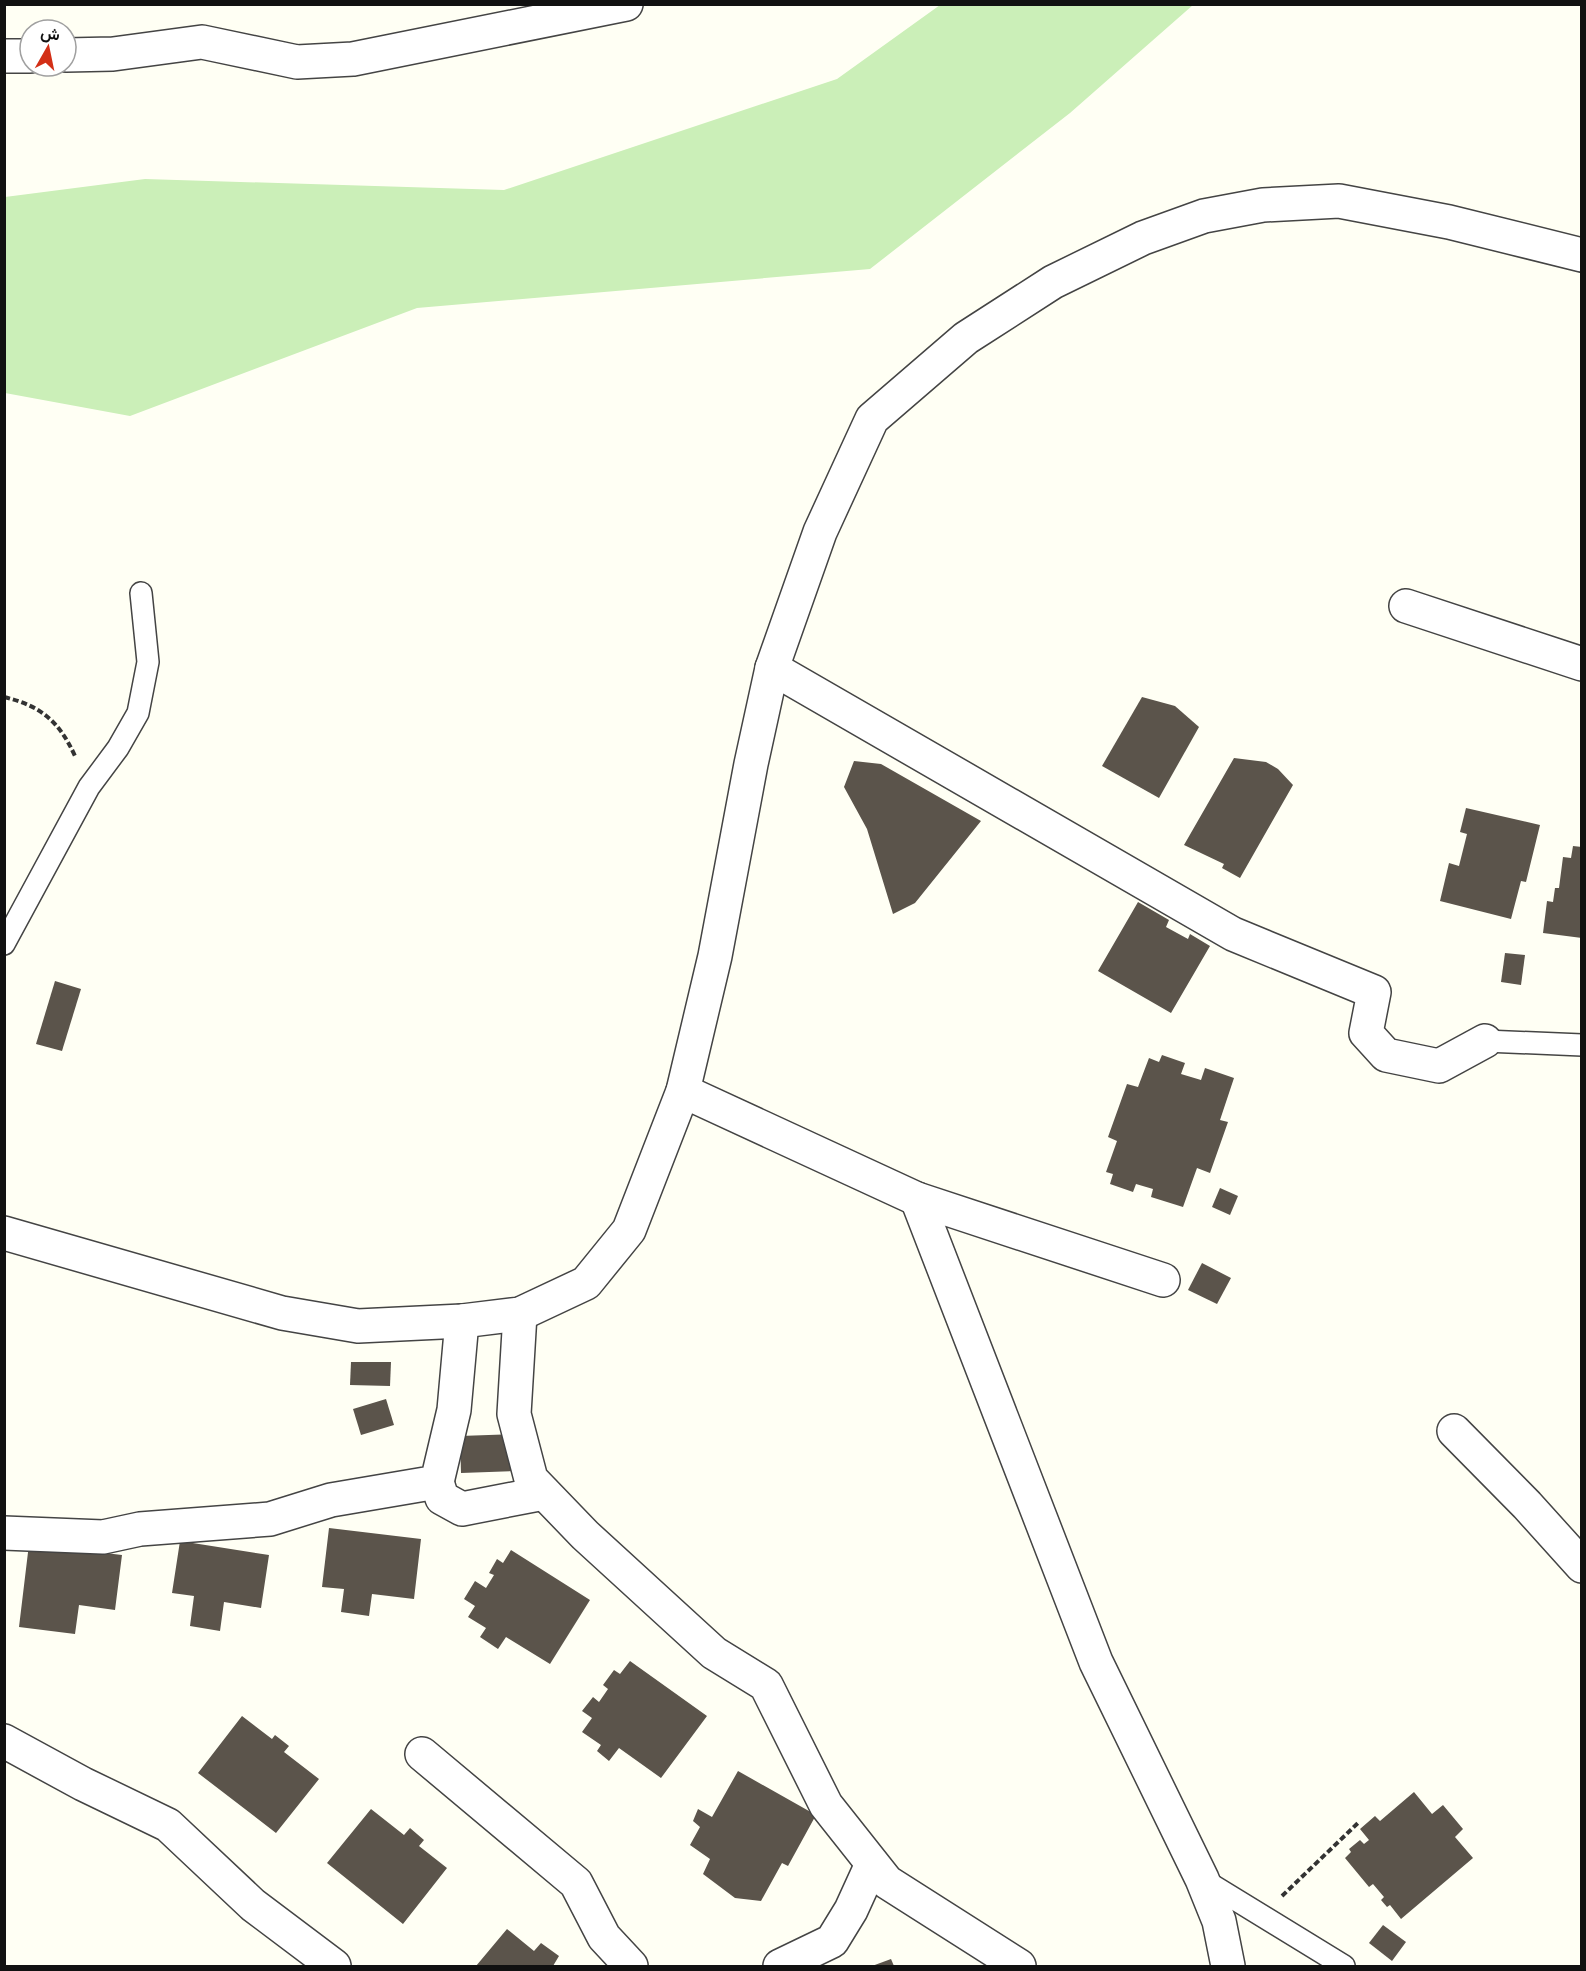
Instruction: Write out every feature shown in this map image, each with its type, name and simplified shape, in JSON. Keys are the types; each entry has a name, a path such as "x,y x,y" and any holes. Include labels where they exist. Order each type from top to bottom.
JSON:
{"street":[{"path":"78,55 113,54 202,42 297,62 353,59 626,4"},
{"path":"4,1233 282,1313 358,1326 462,1321 520,1314 586,1283 629,1230 683,1091 715,956 751,764 772,668 819,532 872,419 966,339 1053,282 1143,238 1204,216 1274,204 1339,201 1449,222 1581,255"},
{"path":"1406,606 1581,664"},
{"path":"772,668 1233,934 1374,992 1366,1034 1386,1055 1439,1066 1485,1041"},
{"path":"683,1091 917,1199 1163,1280"},
{"path":"917,1199 1096,1662 1202,1879 1219,1921 1228,1966"},
{"path":"520,1314 514,1413 531,1479 585,1535 714,1653 765,1685 826,1805 888,1882 1019,1966"},
{"path":"462,1321 454,1410 437,1482 442,1498 462,1509 544,1493"},
{"path":"1455,1431 1527,1505 1581,1566"},
{"path":"4,1533 103,1537 140,1529 270,1519 332,1500 437,1482"},
{"path":"4,1741 83,1784 168,1825 253,1905 334,1966"},
{"path":"422,1754 576,1883 604,1937 631,1966"},
{"path":"780,1966 832,1941 851,1910 872,1864"}],"lane":[{"path":"4,944 88,787 118,748 138,713 148,662 141,593"},
{"path":"1485,1041 1581,1045"},
{"path":"1202,1879 1344,1966"}],"path":[{"path":"4,697 27,702 48,716 68,742 88,787"},
{"path":"1262,1915 1359,1822"}],"green space":[{"path":"940,5 1193,5 1070,113 870,269 417,308 130,416 5,393 5,197 145,179 504,190 837,79"}],"building":[{"path":"1142,697 1175,706 1199,727 1159,798 1102,766"},
{"path":"1234,758 1266,762 1278,769 1293,785 1240,878 1222,868 1224,864 1184,845"},
{"path":"854,761 881,764 981,821 915,903 893,914 867,829 844,787"},
{"path":"1466,808 1540,825 1526,882 1521,881 1511,919 1440,901 1449,863 1459,866 1467,834 1460,832"},
{"path":"1573,846 1582,847 1582,938 1543,933 1547,901 1553,902 1555,888 1559,888 1563,857 1571,858"},
{"path":"1138,902 1169,920 1166,927 1188,939 1190,934 1210,946 1171,1013 1098,971"},
{"path":"1505,953 1525,955 1521,985 1501,982"},
{"path":"55,981 81,989 62,1051 36,1044"},
{"path":"1162,1055 1185,1063 1181,1074 1201,1080 1205,1068 1234,1078 1220,1120 1228,1122 1210,1173 1197,1168 1183,1207 1151,1197 1153,1189 1136,1184 1133,1192 1110,1184 1113,1174 1106,1172 1117,1141 1108,1137 1127,1084 1138,1087 1149,1058 1159,1062"},
{"path":"1220,1188 1238,1196 1230,1215 1212,1207"},
{"path":"1202,1263 1231,1278 1217,1304 1188,1290"},
{"path":"351,1362 391,1362 390,1386 350,1385"},
{"path":"386,1399 394,1425 361,1435 353,1409"},
{"path":"514,1434 516,1471 461,1473 460,1436"},
{"path":"329,1528 421,1539 414,1599 372,1594 369,1616 341,1612 344,1589 322,1587"},
{"path":"180,1541 269,1555 261,1608 224,1602 220,1631 190,1626 194,1596 172,1593"},
{"path":"29,1544 122,1555 115,1610 79,1605 75,1634 19,1627"},
{"path":"511,1550 590,1600 550,1664 506,1637 498,1649 480,1637 486,1628 468,1617 475,1606 464,1599 475,1581 486,1588 494,1575 489,1573 497,1559 503,1563"},
{"path":"630,1661 707,1716 661,1778 619,1748 609,1761 597,1751 601,1745 582,1732 592,1718 582,1711 593,1697 599,1702 608,1689 603,1685 614,1670 620,1674"},
{"path":"242,1716 272,1739 275,1735 289,1746 284,1752 319,1779 276,1833 198,1773"},
{"path":"738,1771 816,1815 788,1866 782,1863 761,1901 735,1898 703,1874 710,1859 690,1845 700,1827 693,1821 698,1809 712,1817"},
{"path":"1414,1792 1432,1814 1443,1805 1463,1829 1455,1837 1473,1858 1401,1919 1390,1905 1387,1907 1381,1900 1384,1897 1373,1884 1369,1887 1345,1858 1351,1852 1349,1849 1360,1840 1364,1844 1369,1840 1360,1829 1375,1816 1380,1821"},
{"path":"371,1809 404,1835 410,1828 424,1840 419,1846 447,1868 403,1924 327,1863"},
{"path":"1383,1925 1406,1942 1392,1961 1369,1943"},
{"path":"507,1929 534,1951 541,1943 559,1956 553,1966 476,1966"},
{"path":"891,1959 894,1966 872,1966"}]}
